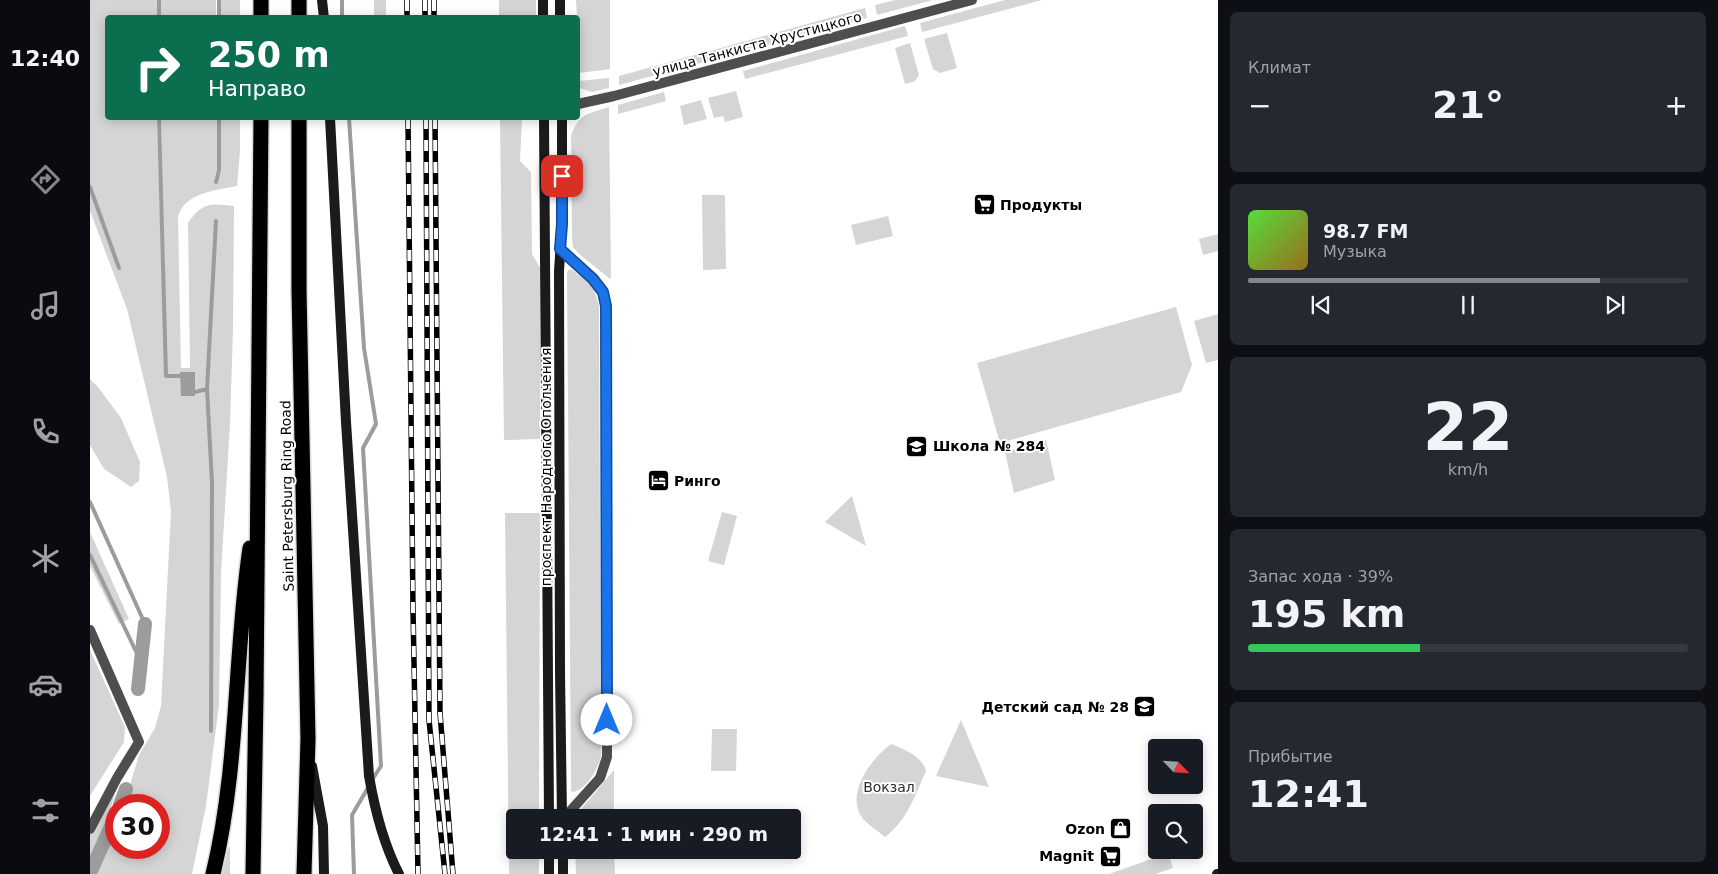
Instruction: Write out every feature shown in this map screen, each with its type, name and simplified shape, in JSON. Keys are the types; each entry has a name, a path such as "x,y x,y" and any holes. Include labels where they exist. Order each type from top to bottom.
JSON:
{"highway":[{"path":"261,0 261,15"},
{"path":"299,0 299,15"},
{"name":"Saint Petersburg Ring Road","path":"253,874 261,120"},
{"name":"Saint Petersburg Ring Road","path":"299,120 299,290 308,739 304,874"},
{"path":"213,874 227,803 243,596 258,492"}],"main road":[{"path":"322,0 324,15"},
{"path":"543,0 543,15"},
{"path":"560,0 560,15"},
{"path":"330,120 346,422 369,776 378,822 386,846 399,874"},
{"name":"проспект Народного Ополчения","path":"544,120 549,809"},
{"name":"проспект Народного Ополчения","path":"562,120 562,224 559,271 560,672 563,809"},
{"path":"308,739 323,826 324,874"},
{"path":"549,859 549,874"},
{"path":"563,859 563,874"}],"street":[{"name":"улица Танкиста Хрустицкого","path":"580,104 972,0"},
{"path":"560,249 598,285 603,292 606,306 607,758 600,778 571,809"},
{"path":"90,630 94,648 139,742 117,778 90,829"}],"green space":[{"path":"90,0 157,0 157,15 105,15 105,120 157,120 165,376 175,377 175,375 167,374 161,120 217,120 217,170 214,180 217,182 221,170 221,120 240,120 237,186 211,191 194,198 181,209 178,217 181,368 190,368 188,223 198,211 208,206 219,204 234,206 233,329 230,424 221,573 219,705 206,806 192,874 94,874 105,852 105,859 170,859 170,794 127,794 139,755 155,728 161,706 171,511 167,477 127,309 90,211"},
{"path":"161,0 216,0 216,15 161,15"},
{"path":"221,0 240,0 240,15 221,15"},
{"path":"374,0 386,0 386,15 374,15"},
{"path":"499,0 536,0 536,15 499,15"},
{"path":"576,0 610,0 610,69 580,73 580,15 577,15"},
{"path":"895,0 933,0 877,15 875,5"},
{"path":"1005,0 1042,0 922,32 920,23"},
{"path":"865,8 867,18 619,85 619,76"},
{"path":"905,26 908,36 745,79 743,71"},
{"path":"947,33 957,68 940,73 933,69 924,39"},
{"path":"910,43 919,75 915,81 905,84 895,48"},
{"path":"609,78 609,88 592,92 580,88 580,81"},
{"path":"736,91 743,117 725,122 723,116 714,118 708,98"},
{"path":"664,92 666,101 618,114 618,105"},
{"path":"701,100 707,119 684,125 680,106"},
{"path":"609,107 610,279 573,247 571,136 581,119 590,113"},
{"path":"500,120 522,120 520,161 531,172 532,254 540,268 540,439 504,440"},
{"path":"702,195 725,195 726,269 703,270"},
{"path":"888,216 893,236 856,245 851,225"},
{"path":"1218,234 1218,251 1203,255 1199,239"},
{"path":"571,269 593,289 599,307 601,757 591,778 584,786 574,792 571,791 567,274 568,270"},
{"path":"1176,307 1192,365 1181,392 1000,443 977,363"},
{"path":"1218,314 1218,360 1206,363 1194,321"},
{"path":"90,379 121,418 140,462 139,481 131,487 104,469 90,445"},
{"path":"1046,440 1055,480 1014,493 1005,452"},
{"path":"852,496 866,546 825,522"},
{"path":"722,512 737,516 724,565 708,561"},
{"path":"505,513 540,513 539,809 508,809"},
{"path":"90,532 129,619 119,624 90,566"},
{"path":"90,650 125,727 124,742 90,796"},
{"path":"961,720 989,787 936,776"},
{"path":"712,729 737,729 736,771 711,771"},
{"name":"Вокзал","path":"891,744 917,757 926,771 905,815 893,831 885,837 863,819 857,807 857,797 863,776 876,758"},
{"path":"614,770 614,809 582,808"},
{"path":"105,809 105,823 90,859 90,835"},
{"path":"230,847 230,874 222,874 228,848"},
{"path":"509,859 539,859 539,874 509,874"},
{"path":"575,859 614,859 615,874 576,874"},
{"path":"1151,859 1170,859 1173,868 1155,874 1109,874"}],"shaded area":[{"path":"180,372 195,372 195,396 181,396"}],"waterway":[{"path":"159,0 159,15"},
{"path":"219,0 219,15"},
{"path":"342,0 342,15"},
{"path":"159,120 166,376 180,376"},
{"path":"216,182 219,170 219,120"},
{"path":"349,120 364,348 376,424 363,448 381,766 372,780"},
{"path":"90,187 119,268"},
{"path":"211,731 212,483 207,389 216,221"},
{"path":"195,392 207,389"},
{"path":"90,502 145,624"},
{"path":"90,555 141,662"},
{"path":"138,689 145,624"},
{"path":"354,874 352,815 369,786"},
{"path":"124,794 126,789"},
{"path":"90,873 105,840"}],"railway":[{"path":"407,0 407,15"},
{"path":"425,0 425,15"},
{"path":"434,0 434,15"},
{"path":"408,120 418,874"},
{"path":"426,120 429,720 445,874"},
{"path":"435,120 440,713 453,874"}],"place":[{"name":"Продукты","path":"984,205"},
{"name":"Школа № 284","path":"917,446"},
{"name":"Ринго","path":"658,481"},
{"name":"Детский сад № 28","path":"1145,707"},
{"name":"Ozon","path":"1121,829"},
{"name":"Magnit","path":"1110,856"}],"route":[{"path":"562,176 560,249 593,279 603,292 606,306 607,720"}]}
